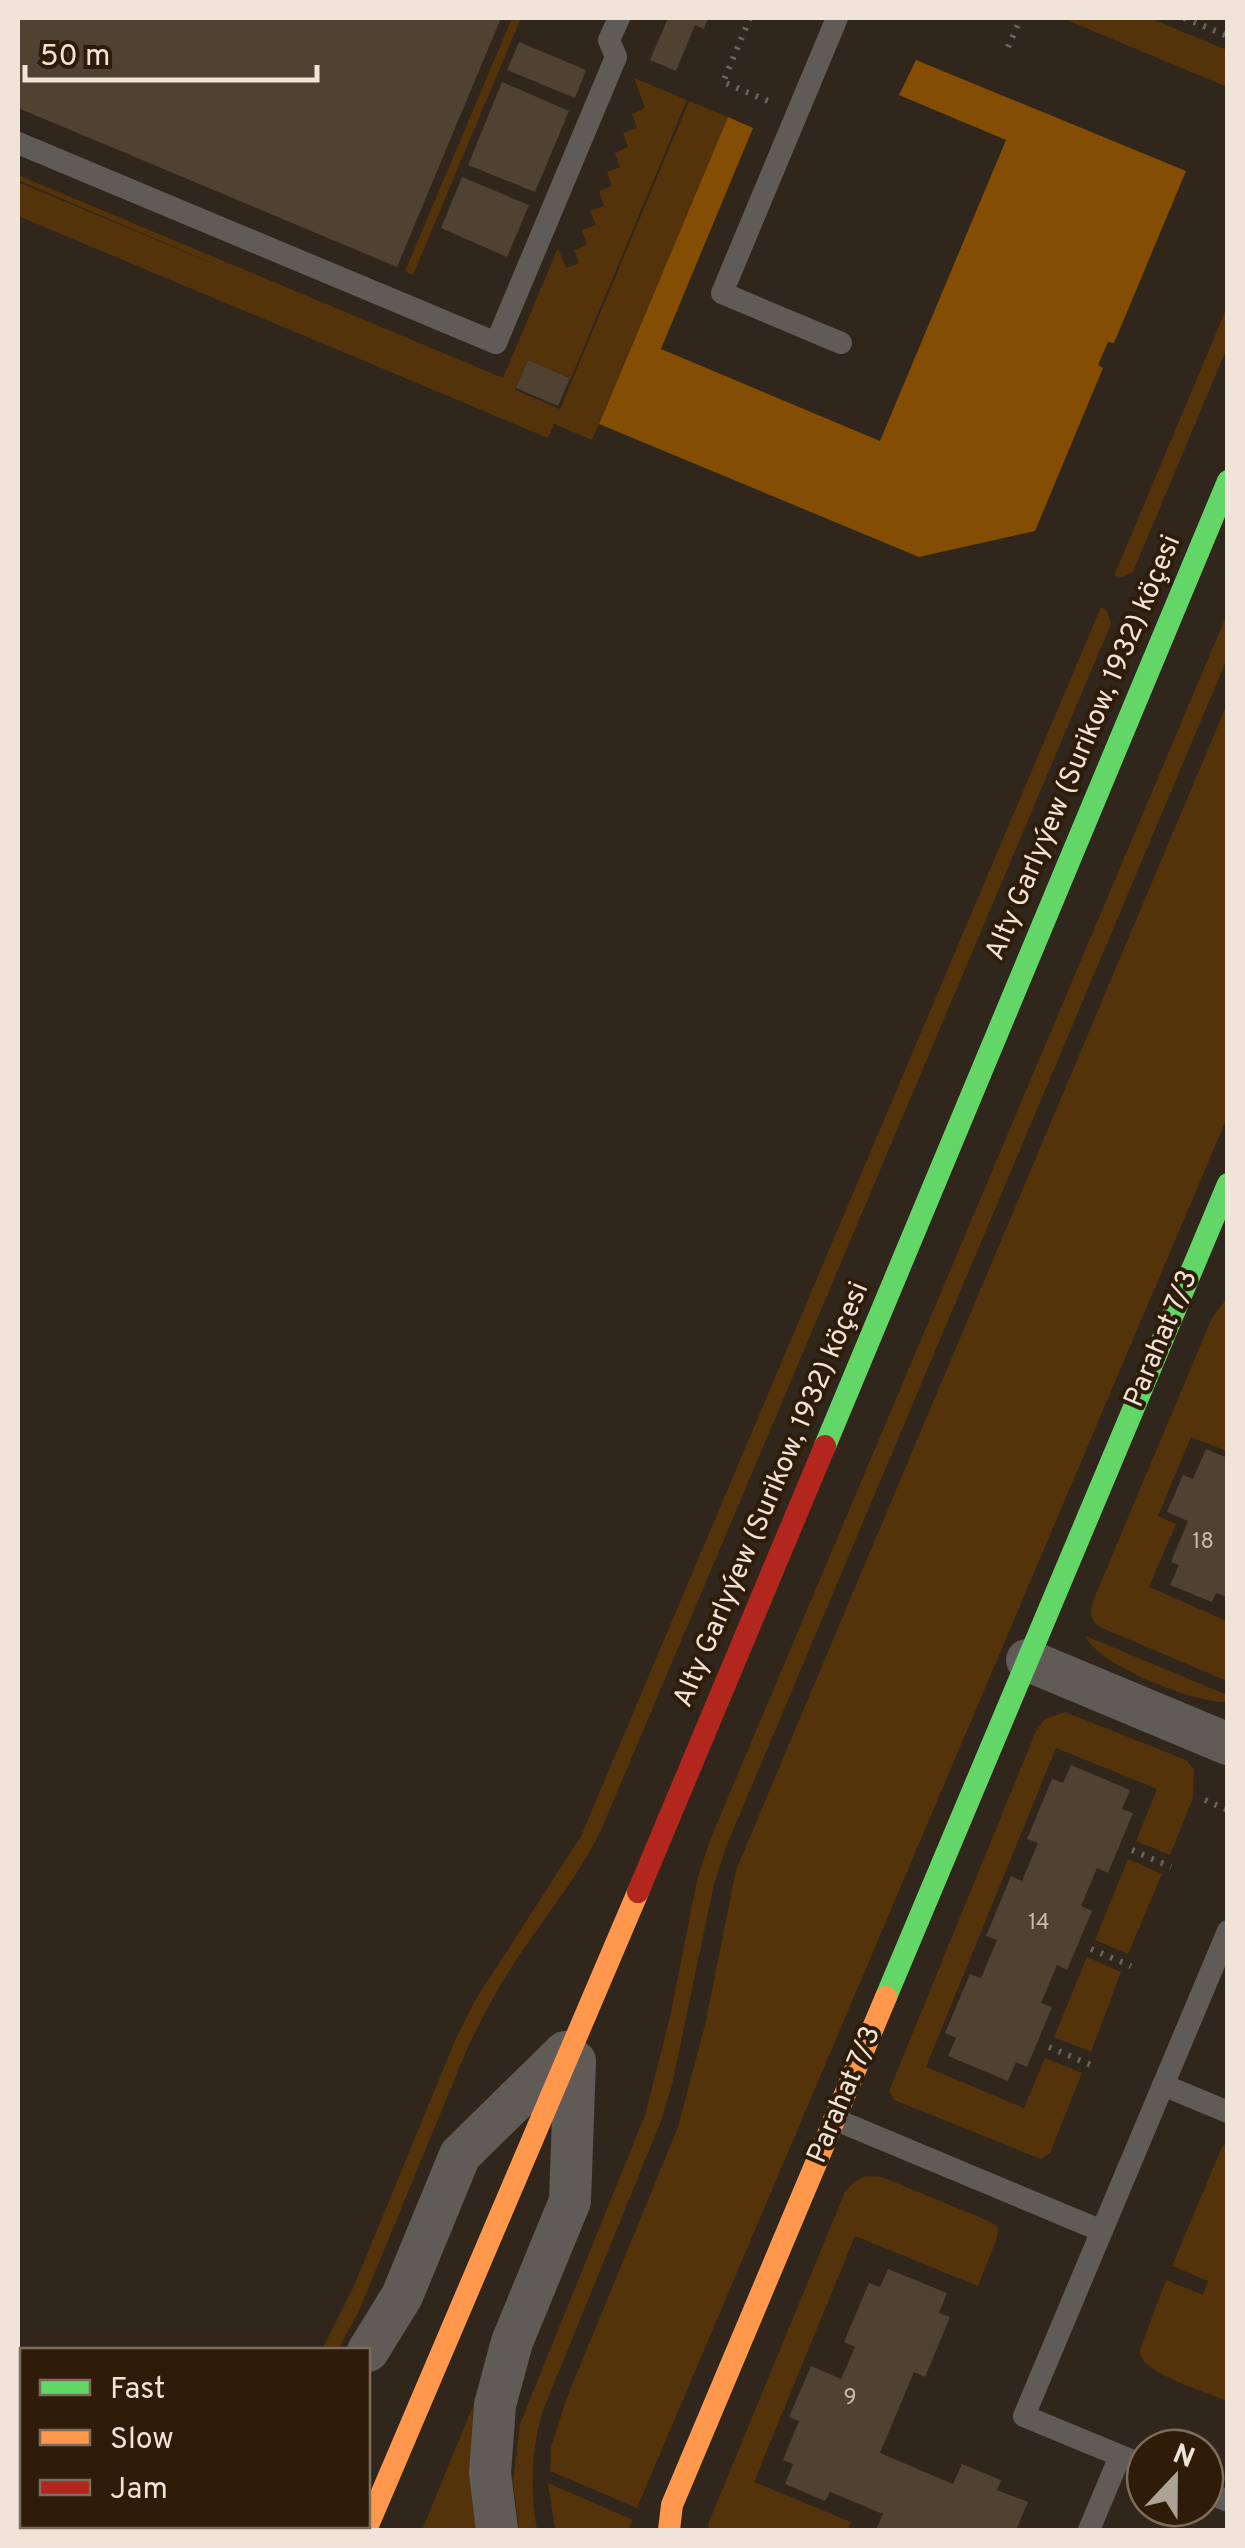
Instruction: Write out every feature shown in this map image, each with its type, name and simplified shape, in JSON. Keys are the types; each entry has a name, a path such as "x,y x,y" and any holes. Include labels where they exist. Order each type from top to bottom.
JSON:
{"street":[{"name":"Alty Garlyýew (Surikow, 1932) köçesi","path":"370,2521 576,2042 1228,481"},
{"name":"Parahat 7/3","path":"669,2530 672,2506 1227,1186"},
{"path":"1027,1660 1228,1744"},
{"path":"370,2348 402,2296 460,2155 576,2042"},
{"path":"497,2530 490,2472 495,2405 512,2342 570,2201 576,2042"}],"lane":[{"path":"18,142 496,343 616,57 610,40 619,18"},
{"path":"837,18 722,293 841,343"},
{"path":"1125,2458 1024,2416 1228,1931"},
{"path":"1163,2085 1228,2112"},
{"path":"834,2119 1102,2231"},
{"path":"1089,2530 1120,2456"}],"path":[{"path":"750,18 723,82 764,100"},
{"path":"1008,47 1021,18"},
{"path":"1184,18 1228,36"},
{"path":"1205,1800 1228,1810"},
{"path":"1132,1850 1172,1867"},
{"path":"1091,1949 1132,1966"},
{"path":"1050,2047 1091,2065"}],"shaded area":[{"path":"512,18 521,18 413,275 405,271"},
{"path":"1062,18 1149,18 1227,50 1227,87"},
{"path":"916,60 1186,171 1114,343 1108,342 1098,365 1103,368 1035,531 919,557 599,424 728,117 753,128 661,349 880,441 1006,140 899,95"},
{"path":"634,78 687,100 571,378 528,360 515,390 560,409 689,101 728,117 592,440 554,424 548,438 18,216 18,182 238,274 18,180 18,175 503,378 558,248 566,268 579,263 574,250 587,245 582,230 596,225 590,211 604,206 599,191 612,186 607,172 620,167 615,153 628,147 623,133 637,128 632,114 645,108"},
{"path":"1227,307 1227,348 1133,572 1114,576"},
{"path":"1101,607 1107,611 1111,624 602,1828 486,2012 467,2049 359,2311 339,2348 323,2348 354,2286 474,2002 581,1836"},
{"path":"1227,614 1227,659 726,1847 714,1884 672,2085 661,2121 542,2413 533,2472 537,2530 519,2530 513,2482 520,2424 645,2115 670,2017 697,1880 710,1840"},
{"path":"1227,704 1227,1118 637,2508 550,2471 551,2447 566,2400 678,2127 705,2025 736,1870"},
{"path":"1227,1298 1227,1448 1226,1451 1191,1437 1158,1516 1176,1524 1149,1587 1227,1621 1227,1681 1102,1628 1091,1613 1212,1318"},
{"path":"1086,1636 1227,1695 1227,1702 1194,1697 1149,1681 1108,1659"},
{"path":"1065,1712 1186,1760 1194,1769 1193,1798 1170,1855 1136,1841 1157,1789 1056,1748 926,2067 1024,2108 1045,2058 1082,2073 1050,2153 1041,2159 894,2100 889,2091 1036,1731 1045,1719"},
{"path":"1128,1859 1162,1874 1128,1954 1095,1940"},
{"path":"1087,1957 1121,1972 1091,2052 1054,2037"},
{"path":"1227,2143 1227,2401 1164,2375 1143,2360 1139,2352 1166,2280 1203,2295 1208,2281 1172,2266"},
{"path":"866,2176 882,2177 998,2228 978,2286 855,2236 754,2482 851,2522 848,2530 709,2530 708,2524 845,2192"},
{"path":"473,2406 472,2447 480,2530 422,2530"},
{"path":"548,2483 633,2520 628,2530 555,2530"}],"building":[{"path":"18,18 501,18 397,267 18,108"},
{"path":"668,18 708,18 704,29 695,25 676,71 650,60"},
{"path":"519,42 586,70 575,98 507,70"},
{"path":"502,82 569,111 535,192 468,165"},
{"path":"462,177 529,205 507,257 441,228"},
{"path":"528,360 570,378 558,406 516,388"},
{"path":"1206,1449 1228,1458 1228,1597 1216,1593 1212,1602 1170,1585 1179,1565 1171,1562 1188,1521 1167,1512 1183,1475 1193,1479"},
{"path":"1071,1765 1130,1790 1122,1809 1133,1813 1108,1873 1097,1868 1081,1906 1092,1911 1067,1970 1057,1965 1041,2003 1052,2007 1027,2067 1016,2062 1008,2081 948,2056 956,2038 945,2033 970,1974 981,1978 997,1940 986,1936 1011,1876 1022,1881 1038,1843 1027,1839 1052,1779 1063,1783"},
{"path":"888,2269 947,2293 939,2313 950,2317 925,2377 914,2372 880,2453 953,2484 962,2464 1001,2480 997,2490 1028,2502 1016,2530 876,2530 883,2514 830,2492 825,2501 785,2484 793,2464 783,2460 799,2421 789,2417 811,2366 841,2379 855,2347 844,2342 869,2283 880,2287"}],"traffic: fast":[{"path":"825,1446 1228,481"},
{"path":"886,1997 1228,1184"}],"traffic: slow":[{"path":"370,2521 638,1892"},
{"path":"669,2530 672,2505 886,1997"}],"traffic: jam":[{"path":"638,1892 825,1446"}]}
